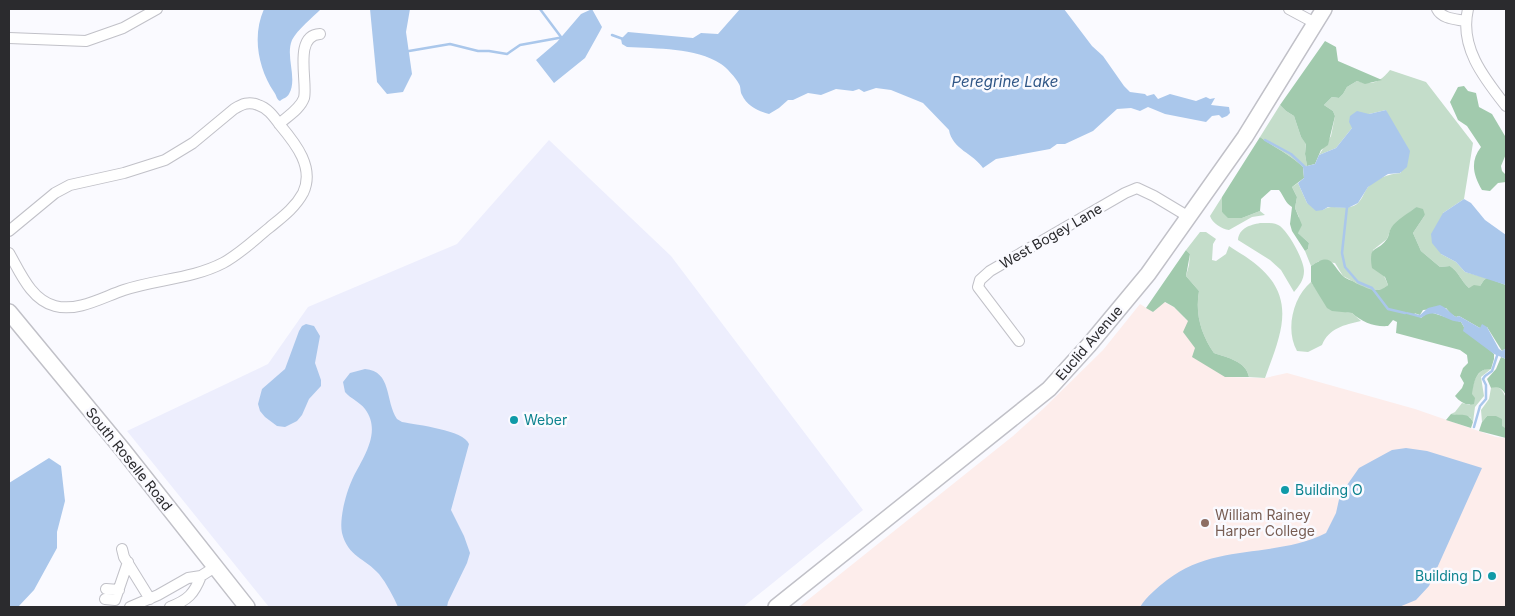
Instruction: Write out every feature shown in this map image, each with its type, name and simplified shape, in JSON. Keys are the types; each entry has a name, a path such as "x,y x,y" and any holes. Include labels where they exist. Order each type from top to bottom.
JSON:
{"main road":[{"name":"Euclid Avenue","path":"776,607 1049,389 1089,345 1148,274 1250,130 1324,9"},
{"name":"South Roselle Road","path":"9,312 123,450 247,607"}],"street":[{"path":"9,38 86,41 122,28 157,9"},
{"path":"1290,9 1315,23"},
{"path":"1438,9 1444,16 1466,21"},
{"path":"1468,9 1466,21 1471,54 1478,68 1506,106"},
{"path":"280,124 301,103 304,95 303,64 306,45 310,38 320,34"},
{"path":"9,231 55,192 70,185 124,173 165,160 193,143 240,105 248,103 266,108 280,124 298,147 306,170 304,192 286,214 224,262 197,273 126,289 81,305 54,306 43,301 34,293 9,253"},
{"name":"West Bogey Lane","path":"1019,341 978,287 980,280 990,271 1124,193 1137,188 1189,217"},
{"path":"105,594 116,600 122,555 154,597 169,607 183,602 195,591 200,576"},
{"path":"130,607 154,597 188,578 200,576 215,567"}],"shaded area":[{"path":"549,140 671,256 863,510 743,607 269,607 127,431 268,364 308,307 457,244"},
{"name":"William Rainey Harper College","path":"1164,302 1174,307 1188,321 1225,377 1265,378 1287,373 1415,409 1496,437 1506,438 1506,607 799,607 1013,436 1103,350 1140,304 1153,312"}],"green space":[{"path":"1325,41 1336,47 1338,61 1382,80 1365,84 1357,81 1347,87 1339,98 1332,97 1324,105 1333,111 1335,116 1328,145 1321,150 1315,164 1307,166 1306,144 1301,137 1294,116 1280,105"},
{"path":"1390,70 1426,82 1473,143 1464,199 1443,213 1441,254 1456,262 1465,272 1487,278 1480,286 1469,288 1450,266 1440,267 1421,251 1413,233 1425,215 1416,207 1391,228 1387,239 1373,250 1388,285 1383,289 1371,291 1343,276 1335,263 1319,261 1311,266 1305,251 1308,249 1309,243 1298,233 1299,217 1295,208 1297,197 1292,187 1298,183 1307,203 1323,210 1331,207 1348,207 1357,204 1368,187 1375,181 1387,175 1401,173 1386,110 1369,114 1352,128 1336,148 1319,155 1331,136 1335,116 1333,111 1324,105 1332,97 1339,98 1347,87 1357,81 1375,82"},
{"path":"1464,86 1468,91 1476,93 1479,107 1492,114 1505,136 1506,154 1501,166 1502,171 1506,175 1506,182 1498,183 1490,191 1482,190 1476,179 1474,163 1481,147 1467,126 1458,120 1450,102 1458,87"},
{"path":"1280,105 1294,116 1301,137 1306,143 1307,166 1303,167 1260,137"},
{"path":"1260,137 1303,167 1304,178 1292,187 1297,197 1295,208 1302,225 1298,233 1309,243 1308,249 1305,251 1292,231 1290,224 1292,207 1279,190 1271,190 1261,199 1260,211 1242,218 1228,218 1222,212 1222,197"},
{"path":"1222,197 1222,212 1242,218 1260,211 1265,215 1252,217 1229,230 1223,228 1215,223 1210,216"},
{"path":"1416,207 1423,209 1425,215 1413,233 1421,251 1440,267 1450,266 1469,288 1474,285 1480,286 1487,278 1506,285 1506,348 1502,351 1487,327 1480,328 1459,316 1456,317 1446,308 1423,310 1420,315 1414,313 1421,318 1427,313 1433,313 1461,322 1464,327 1494,354 1491,369 1486,369 1479,373 1475,381 1472,394 1475,398 1474,404 1463,403 1455,396 1464,383 1460,376 1463,368 1468,363 1467,355 1460,350 1396,333 1397,322 1393,320 1388,326 1378,326 1360,319 1352,313 1332,311 1327,308 1311,282 1311,266 1327,260 1333,263 1342,275 1364,287 1372,290 1384,288 1388,285 1385,277 1372,268 1372,252 1387,239 1393,225"},
{"path":"1260,223 1273,223 1280,226 1288,234 1299,254 1304,274 1301,283 1294,292 1281,270 1270,260 1238,240 1243,230"},
{"path":"1200,232 1206,232 1216,239 1213,244 1212,260 1216,261 1226,254 1229,246 1258,266 1270,279 1278,292 1282,305 1280,333 1265,378 1249,377 1244,367 1240,364 1214,353 1202,331 1198,308 1199,291 1186,276 1190,254 1186,250"},
{"path":"1186,250 1190,254 1186,276 1199,291 1198,308 1202,331 1214,353 1240,364 1244,367 1249,377 1225,377 1192,357 1195,348 1183,332 1188,321 1174,307 1165,302 1153,312 1146,308"},
{"path":"1311,282 1328,303 1339,310 1352,313 1361,321 1338,328 1325,339 1322,345 1308,352 1297,351 1293,343 1291,324 1293,314 1300,296"},
{"path":"1501,357 1506,359 1506,395 1500,388 1491,388 1487,379 1496,369"},
{"path":"1485,369 1491,369 1481,377 1484,396 1475,407 1473,422 1470,417 1451,414 1462,403 1470,405 1472,389 1477,375"},
{"path":"1496,386 1501,389 1506,398 1505,429 1487,416 1482,422 1481,410 1489,399 1491,388"},
{"path":"1451,414 1469,417 1473,422 1471,428 1446,420"},
{"path":"1487,416 1496,416 1502,419 1502,426 1506,428 1506,438 1479,431 1482,422"}],"water":[{"path":"264,9 321,9 301,28 292,40 290,47 291,88 288,95 280,101 268,83 258,52 258,30"},
{"path":"370,9 410,9 406,32 412,74 403,92 387,94 377,82"},
{"path":"592,9 602,27 600,31 585,58 554,83 536,60 557,42 581,14"},
{"name":"Peregrine Lake","path":"740,9 1064,9 1130,92 1147,96 1154,94 1158,99 1170,94 1196,101 1206,97 1210,99 1215,98 1211,105 1229,107 1230,113 1222,118 1219,115 1212,116 1206,122 1165,114 1148,107 1140,111 1131,108 1117,109 1093,131 1065,144 1057,144 1050,149 996,159 983,168 954,142 949,130 923,103 891,90 876,88 864,92 859,89 853,91 836,89 821,95 808,93 793,100 788,100 769,114 757,110 750,105 741,94 740,85 733,76 723,65 711,58 688,52 627,47 622,44 621,39 628,32 693,38 701,33 718,34"},
{"path":"1386,110 1410,151 1407,167 1400,173 1388,174 1368,187 1358,203 1348,208 1328,207 1316,211 1307,203 1298,183 1304,178 1303,167 1315,164 1319,155 1336,148 1352,128 1349,122 1350,116 1357,111 1369,114"},
{"path":"1464,199 1471,203 1485,220 1506,235 1506,285 1465,272 1456,262 1441,254 1432,243 1431,234 1443,213"},
{"path":"1440,305 1456,317 1459,316 1480,328 1482,324 1487,327 1499,349 1502,351 1506,348 1506,359 1494,354 1463,331 1464,327 1461,322 1436,314 1426,315 1421,318 1403,313 1420,315 1428,308"},
{"path":"306,324 314,326 320,336 315,363 321,380 321,386 309,399 302,415 297,421 285,427 277,426 260,411 258,404 262,389 285,369 299,331"},
{"path":"365,369 374,371 384,381 393,412 397,419 402,422 459,435 469,444 451,510 470,553 447,607 398,607 390,590 379,574 348,547 342,533 341,521 344,506 350,485 369,446 372,427 365,409 345,392 343,382 350,373"},
{"path":"1406,448 1427,451 1482,468 1429,586 1416,600 1399,607 1140,607 1167,580 1186,568 1205,560 1225,555 1286,546 1326,533 1336,513 1340,495 1359,468 1392,450"},
{"path":"49,458 61,466 65,501 57,532 57,548 34,590 18,607 9,607 9,483"}],"waterway":[{"path":"540,9 561,37"},
{"path":"612,35 623,39"},
{"path":"409,51 450,44 478,51 507,54 520,45 564,37"},
{"path":"1265,140 1291,154 1307,169"},
{"path":"1347,207 1342,253 1345,267 1358,282 1372,288 1388,309 1405,313"},
{"path":"1474,427 1480,406 1486,399 1486,385 1483,379 1492,371 1498,353"}],"place":[{"name":"Weber","path":"514,420"},
{"name":"Building O","path":"1285,490"},
{"name":"William Rainey Harper College","path":"1205,523"},
{"name":"Building D","path":"1492,576"}]}
